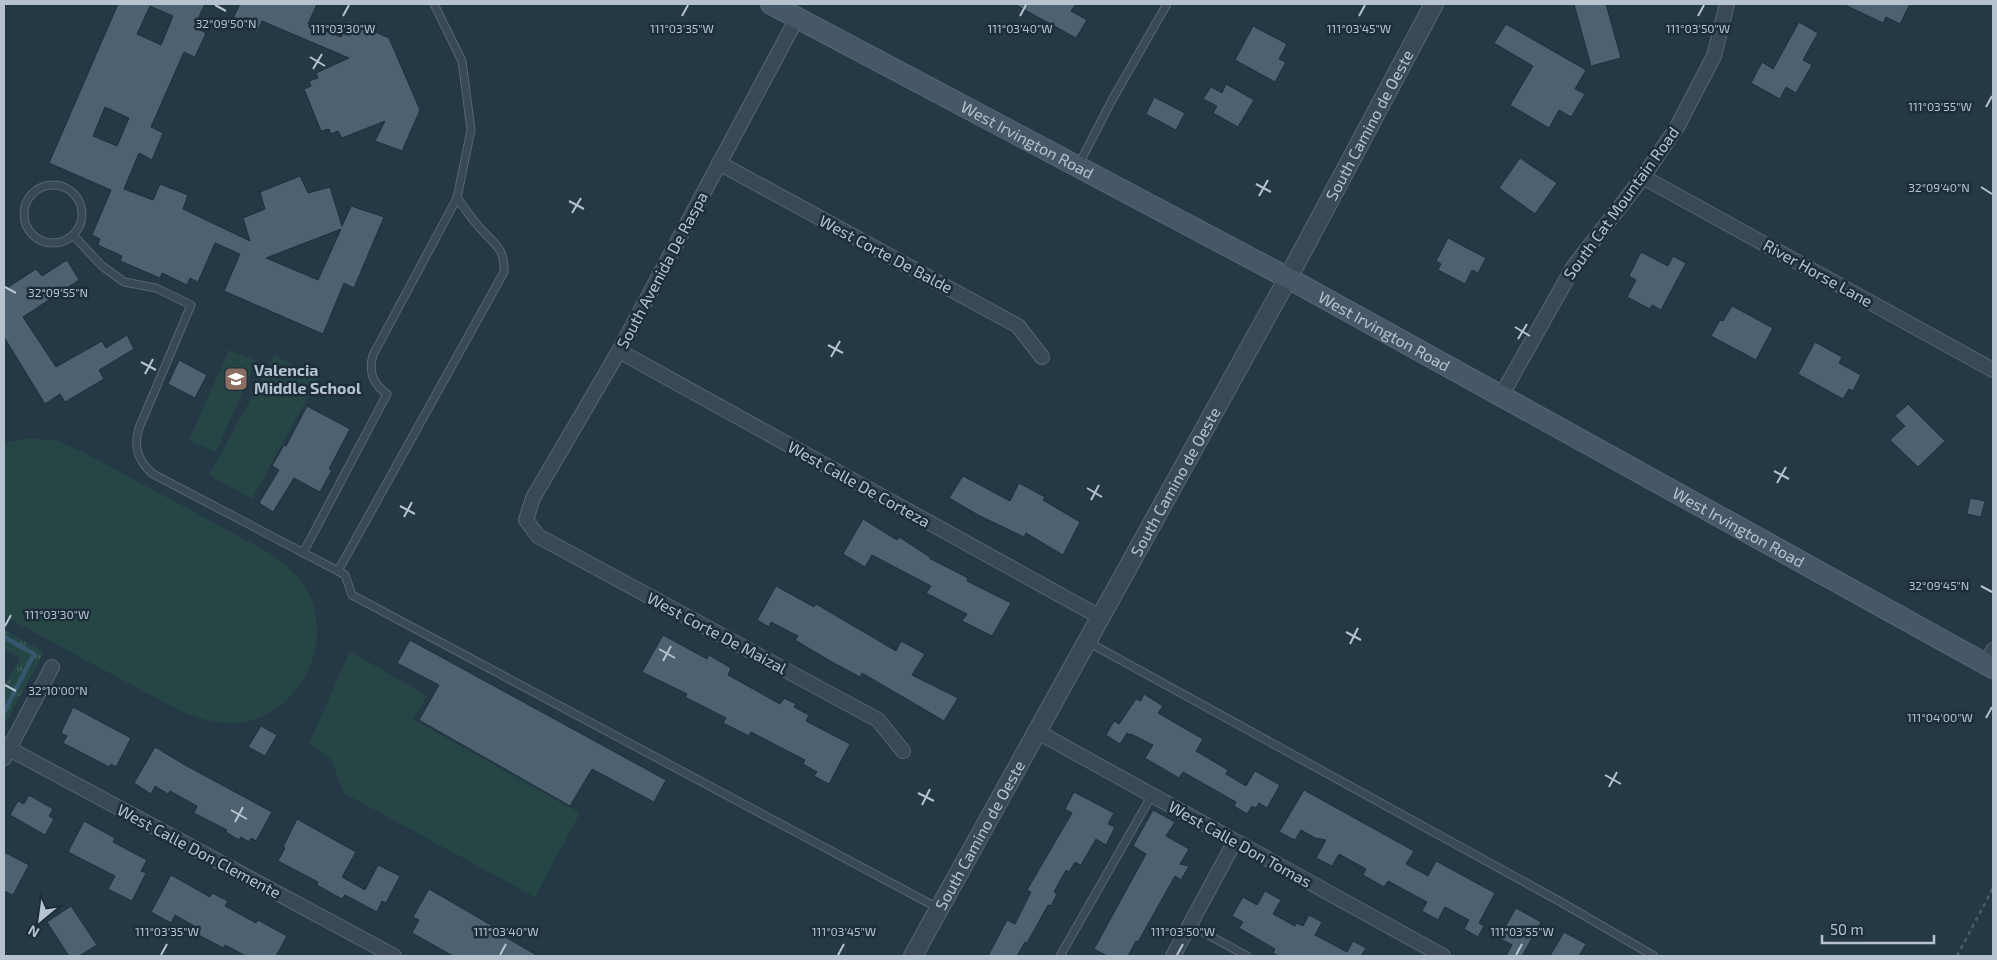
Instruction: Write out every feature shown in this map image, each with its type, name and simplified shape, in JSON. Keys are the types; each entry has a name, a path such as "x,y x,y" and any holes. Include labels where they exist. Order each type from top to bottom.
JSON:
{"main road":[{"name":"West Irvington Road","path":"771,4 1288,278 1501,396 1991,660"}],"street":[{"name":"South Camino de Oeste","path":"913,956 1288,278 1434,4"},
{"name":"South Cat Mountain Road","path":"1501,396 1574,266 1644,177 1677,127 1714,56 1727,4"},
{"name":"South Avenida De Raspa","path":"526,520 533,498 618,351 797,18"},
{"name":"West Corte De Balde","path":"719,164 1018,326 1042,357"},
{"name":"River Horse Lane","path":"1644,177 1993,370"},
{"name":"West Calle De Corteza","path":"618,351 1100,617"},
{"name":"West Corte De Maizal","path":"526,520 538,536 878,720 903,751"},
{"path":"5,751 52,667"},
{"name":"West Calle Don Tomas","path":"1036,732 1443,956"},
{"name":"West Calle Don Clemente","path":"5,751 386,954"},
{"path":"1173,956 1235,841"}],"lane":[{"path":"304,553 387,394 374,382 370,364 373,355 457,198 471,130 462,61 434,4"},
{"path":"1078,167 1112,100 1167,4"},
{"path":"52,185 62,186 71,191 81,207 82,217 79,227 73,235 57,243 48,243 39,240 32,234 26,226 24,208 33,192 42,187 52,185"},
{"path":"338,571 504,272 502,253 497,245 480,229 457,198"},
{"path":"73,235 102,266 124,282 156,288 192,305 136,438 139,459 153,474 345,575 352,595 939,908"},
{"path":"1086,641 1559,901 1654,956"},
{"path":"1060,956 1152,795"},
{"path":"1190,925 1247,956"}],"path":[{"path":"1957,956 1993,888"}],"green space":[{"path":"229,350 256,361 216,452 189,440"},
{"path":"275,355 318,379 252,499 209,475"},
{"path":"30,438 59,441 85,453 268,552 290,569 308,592 315,613 317,634 314,655 306,675 294,693 278,707 259,718 238,723 223,723 209,720 182,712 4,616 4,443"},
{"path":"4,630 44,652 6,722 4,720 4,686 20,658 4,649"},
{"path":"350,651 427,696 413,719 580,813 535,897 344,793 331,759 309,744"}],"building":[{"path":"118,4 205,4 194,27 206,33 195,57 184,52 151,127 163,133 152,160 139,153 124,189 153,200 160,184 188,195 183,209 250,241 243,218 265,209 260,192 300,176 308,193 330,187 342,226 351,206 384,217 354,288 344,283 323,334 224,291 240,254 215,243 198,282 190,278 187,285 162,273 160,278 120,261 122,256 98,245 100,239 92,235 111,190 49,163","holes":["150,6 173,16 161,45 137,34","105,107 129,118 117,146 93,136","341,229 318,280 266,258"]},
{"path":"240,4 317,4 308,24 341,37 349,21 389,38 420,110 402,151 375,141 385,121 342,138 338,131 331,134 329,129 321,131 304,89 311,86 309,81 318,78 316,73 349,58 262,21 257,32 232,21"},
{"path":"1014,4 1076,4 1071,11 1087,20 1076,38"},
{"path":"1574,4 1606,4 1621,58 1591,66"},
{"path":"1843,4 1910,4 1900,24 1886,17 1883,23"},
{"path":"1799,22 1818,33 1803,60 1812,65 1796,93 1786,87 1780,99 1751,83 1762,62 1773,69"},
{"path":"1506,24 1586,70 1575,89 1585,94 1571,117 1559,110 1549,128 1510,105 1533,66 1494,43"},
{"path":"1253,26 1287,44 1279,59 1286,62 1275,82 1235,60"},
{"path":"1226,84 1254,100 1238,127 1213,113 1217,106 1203,99 1211,87 1222,93"},
{"path":"1154,97 1185,113 1176,130 1146,114"},
{"path":"1520,158 1557,183 1535,214 1499,188"},
{"path":"1448,238 1486,258 1478,273 1472,270 1465,284 1438,270 1441,264 1436,261"},
{"path":"1641,252 1668,266 1673,256 1686,263 1661,310 1652,305 1650,309 1627,297 1636,280 1629,276"},
{"path":"67,260 79,280 23,317 56,367 102,341 106,348 127,335 134,349 99,370 104,379 65,402 60,394 45,404 4,337 4,290 36,269 42,276"},
{"path":"1732,306 1773,328 1756,360 1711,336 1720,320 1723,321"},
{"path":"1815,342 1842,357 1839,363 1861,375 1853,391 1849,389 1843,399 1798,374"},
{"path":"179,360 207,375 195,398 168,384"},
{"path":"1908,404 1945,441 1918,467 1890,440 1905,426 1895,416"},
{"path":"307,406 350,429 329,469 332,470 320,492 294,478 273,512 259,503 279,470 272,466 284,445 286,446"},
{"path":"963,476 1010,501 1019,483 1045,497 1043,500 1080,522 1063,555 1026,533 1024,537 980,516 949,498"},
{"path":"1970,498 1985,501 1981,517 1967,514"},
{"path":"863,519 897,540 899,537 929,558 968,578 967,581 1011,603 992,636 962,621 967,614 926,593 931,586 872,555 865,567 843,554"},
{"path":"776,586 814,607 816,604 896,651 901,641 925,654 912,675 958,698 944,721 862,673 860,677 832,662 795,640 798,636 771,622 769,627 757,620"},
{"path":"663,635 707,659 709,655 731,668 728,675 780,704 784,698 796,704 794,707 809,715 806,721 850,744 829,784 814,776 817,772 803,764 805,760 751,732 749,736 723,723 726,718 685,697 687,694 642,672"},
{"path":"410,640 666,780 654,802 592,769 570,806 419,720 439,685 397,663"},
{"path":"1144,694 1163,706 1158,713 1203,739 1196,751 1228,770 1226,774 1246,786 1255,771 1280,785 1267,808 1259,803 1256,808 1252,806 1247,814 1234,806 1236,802 1183,772 1179,778 1145,758 1153,745 1127,733 1120,744 1106,735 1114,721 1119,724 1136,699 1141,701"},
{"path":"73,707 131,738 116,767 111,764 109,767 63,743 67,736 61,733"},
{"path":"261,726 277,735 265,756 248,747"},
{"path":"155,747 272,812 256,841 251,838 249,842 241,837 239,840 226,832 227,830 194,813 197,806 170,791 168,794 155,786 151,794 134,783"},
{"path":"1304,790 1414,851 1406,864 1428,876 1436,861 1495,893 1479,923 1484,926 1478,937 1464,929 1469,920 1445,907 1438,920 1422,911 1427,902 1388,881 1384,887 1363,875 1366,869 1339,854 1332,866 1316,858 1326,840 1315,838 1301,830 1295,840 1279,832"},
{"path":"1074,792 1114,813 1108,824 1115,827 1106,845 1096,839 1081,865 1075,862 1069,872 1066,870 1054,892 1057,894 1051,906 1048,905 1027,943 1025,942 1017,956 988,956 1007,920 1015,924 1031,892 1027,890 1072,813 1065,809"},
{"path":"29,795 53,809 49,816 54,819 45,835 10,815 18,801 24,804"},
{"path":"1153,810 1175,822 1166,836 1189,849 1180,864 1189,866 1181,880 1175,876 1138,942 1136,941 1128,956 1107,956 1094,949 1146,854 1133,846"},
{"path":"297,819 356,852 342,877 365,890 378,865 400,876 386,903 382,901 377,912 345,895 342,899 317,885 318,882 278,861"},
{"path":"84,821 115,838 113,842 147,860 141,871 146,873 132,901 108,889 115,876 68,852"},
{"path":"4,852 29,865 13,895 4,891"},
{"path":"171,875 210,897 212,893 228,901 225,906 256,923 258,920 287,936 276,956 246,956 225,945 223,948 193,932 196,927 175,915 171,923 151,912"},
{"path":"429,889 496,928 495,931 538,956 453,956 412,933 419,920 413,917"},
{"path":"1265,891 1281,900 1273,914 1295,926 1297,923 1303,926 1309,915 1322,922 1315,935 1347,952 1353,941 1366,948 1361,956 1279,956 1273,953 1275,949 1239,928 1243,922 1232,916 1243,897 1257,905"},
{"path":"71,906 97,945 79,956 69,956 47,922"},
{"path":"1516,908 1541,922 1522,956 1506,956 1512,945 1499,938"},
{"path":"1564,932 1586,944 1579,956 1550,956"}],"waterway":[{"path":"4,637 34,654 4,712"}],"place":[{"name":"Valencia Middle School","path":"236,379"}]}
